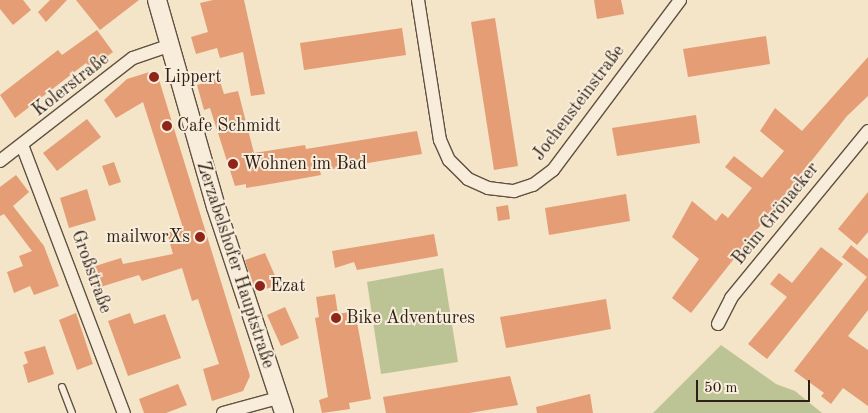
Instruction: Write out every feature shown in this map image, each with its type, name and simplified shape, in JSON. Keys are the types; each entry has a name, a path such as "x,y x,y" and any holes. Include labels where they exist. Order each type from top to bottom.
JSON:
{"street":[{"name":"Zerzabelshofer Hauptstraße","path":"156,0 168,46 281,405"},
{"name":"Jochensteinstraße","path":"418,0 440,140 449,160 460,173 475,182 488,188 514,191 533,185 553,170 680,0"},
{"name":"Kolerstraße","path":"0,161 133,58 168,46"},
{"name":"Beim Grönacker","path":"718,324 731,298 868,131"},
{"name":"Großstraße","path":"22,145 124,413"},
{"path":"223,413 281,405"}],"lane":[{"path":"62,387 72,413"}],"green space":[{"path":"443,268 458,362 381,374 367,282"},
{"path":"721,345 776,384 795,391 822,413 653,413"}],"building":[{"path":"0,0 23,0 31,10 13,25 0,9"},
{"path":"50,0 67,0 46,22 38,12"},
{"path":"76,0 139,0 100,30"},
{"path":"213,0 244,0 265,94 251,96 243,52 220,58 217,48 196,54 191,37 208,32 200,3"},
{"path":"594,0 621,0 624,14 597,19"},
{"path":"495,18 518,166 494,170 471,22"},
{"path":"402,28 406,55 304,70 300,43"},
{"path":"97,30 113,52 91,68 86,63 15,118 0,95 58,50 62,55"},
{"path":"766,36 770,64 688,77 683,49"},
{"path":"868,57 868,96 847,116 691,313 672,298 699,259 672,237 692,201 716,221 722,213 728,218 752,188 725,167 734,156 762,178 784,151 760,131 775,108 802,131"},
{"path":"156,70 250,376 243,391 212,401 203,369 219,364 198,299 192,301 182,268 142,281 139,275 94,289 89,268 121,258 123,264 173,254 167,233 183,228 143,102 116,118 104,100 127,79"},
{"path":"219,78 224,94 238,91 254,153 305,145 306,149 417,131 422,154 320,171 321,175 299,179 246,188 246,184 235,186 210,108 204,110 197,85"},
{"path":"696,115 700,143 617,156 612,128"},
{"path":"87,119 101,137 57,171 43,153"},
{"path":"114,162 121,182 109,186 102,166"},
{"path":"16,175 29,192 13,206 44,246 59,286 34,295 30,286 14,293 7,272 23,266 19,256 32,251 4,214 0,216 0,187"},
{"path":"87,189 96,220 69,228 60,198"},
{"path":"868,192 868,232 857,245 838,229"},
{"path":"626,194 630,221 549,235 545,208"},
{"path":"508,205 510,219 498,221 496,207"},
{"path":"434,234 438,256 357,270 354,262 335,268 332,251"},
{"path":"851,245 868,259 868,310 848,336 868,350 868,406 843,388 831,404 821,396 824,393 794,371 867,277 842,257"},
{"path":"821,247 843,264 767,359 748,344 787,297 770,284 779,273 792,283"},
{"path":"265,253 279,285 255,292 245,260"},
{"path":"335,294 338,314 355,311 371,399 349,403 350,409 322,413 319,400 328,397 315,318 319,317 316,297"},
{"path":"606,299 611,329 506,348 500,317"},
{"path":"285,307 299,338 281,346 267,315"},
{"path":"76,313 93,364 77,370 59,320"},
{"path":"130,313 134,324 165,314 181,358 128,376 108,321"},
{"path":"45,346 54,374 28,383 23,365 28,363 24,352"},
{"path":"510,376 518,405 469,413 386,413 383,397"},
{"path":"178,384 187,405 166,413 144,413 139,399"},
{"path":"590,394 593,413 537,413 536,407"}],"place":[{"name":"Lippert","path":"154,77"},
{"name":"Cafe Schmidt","path":"167,126"},
{"name":"Wohnen im Bad","path":"233,164"},
{"name":"mailworXs","path":"200,237"},
{"name":"Ezat","path":"260,286"},
{"name":"Bike Adventures","path":"336,318"}]}
